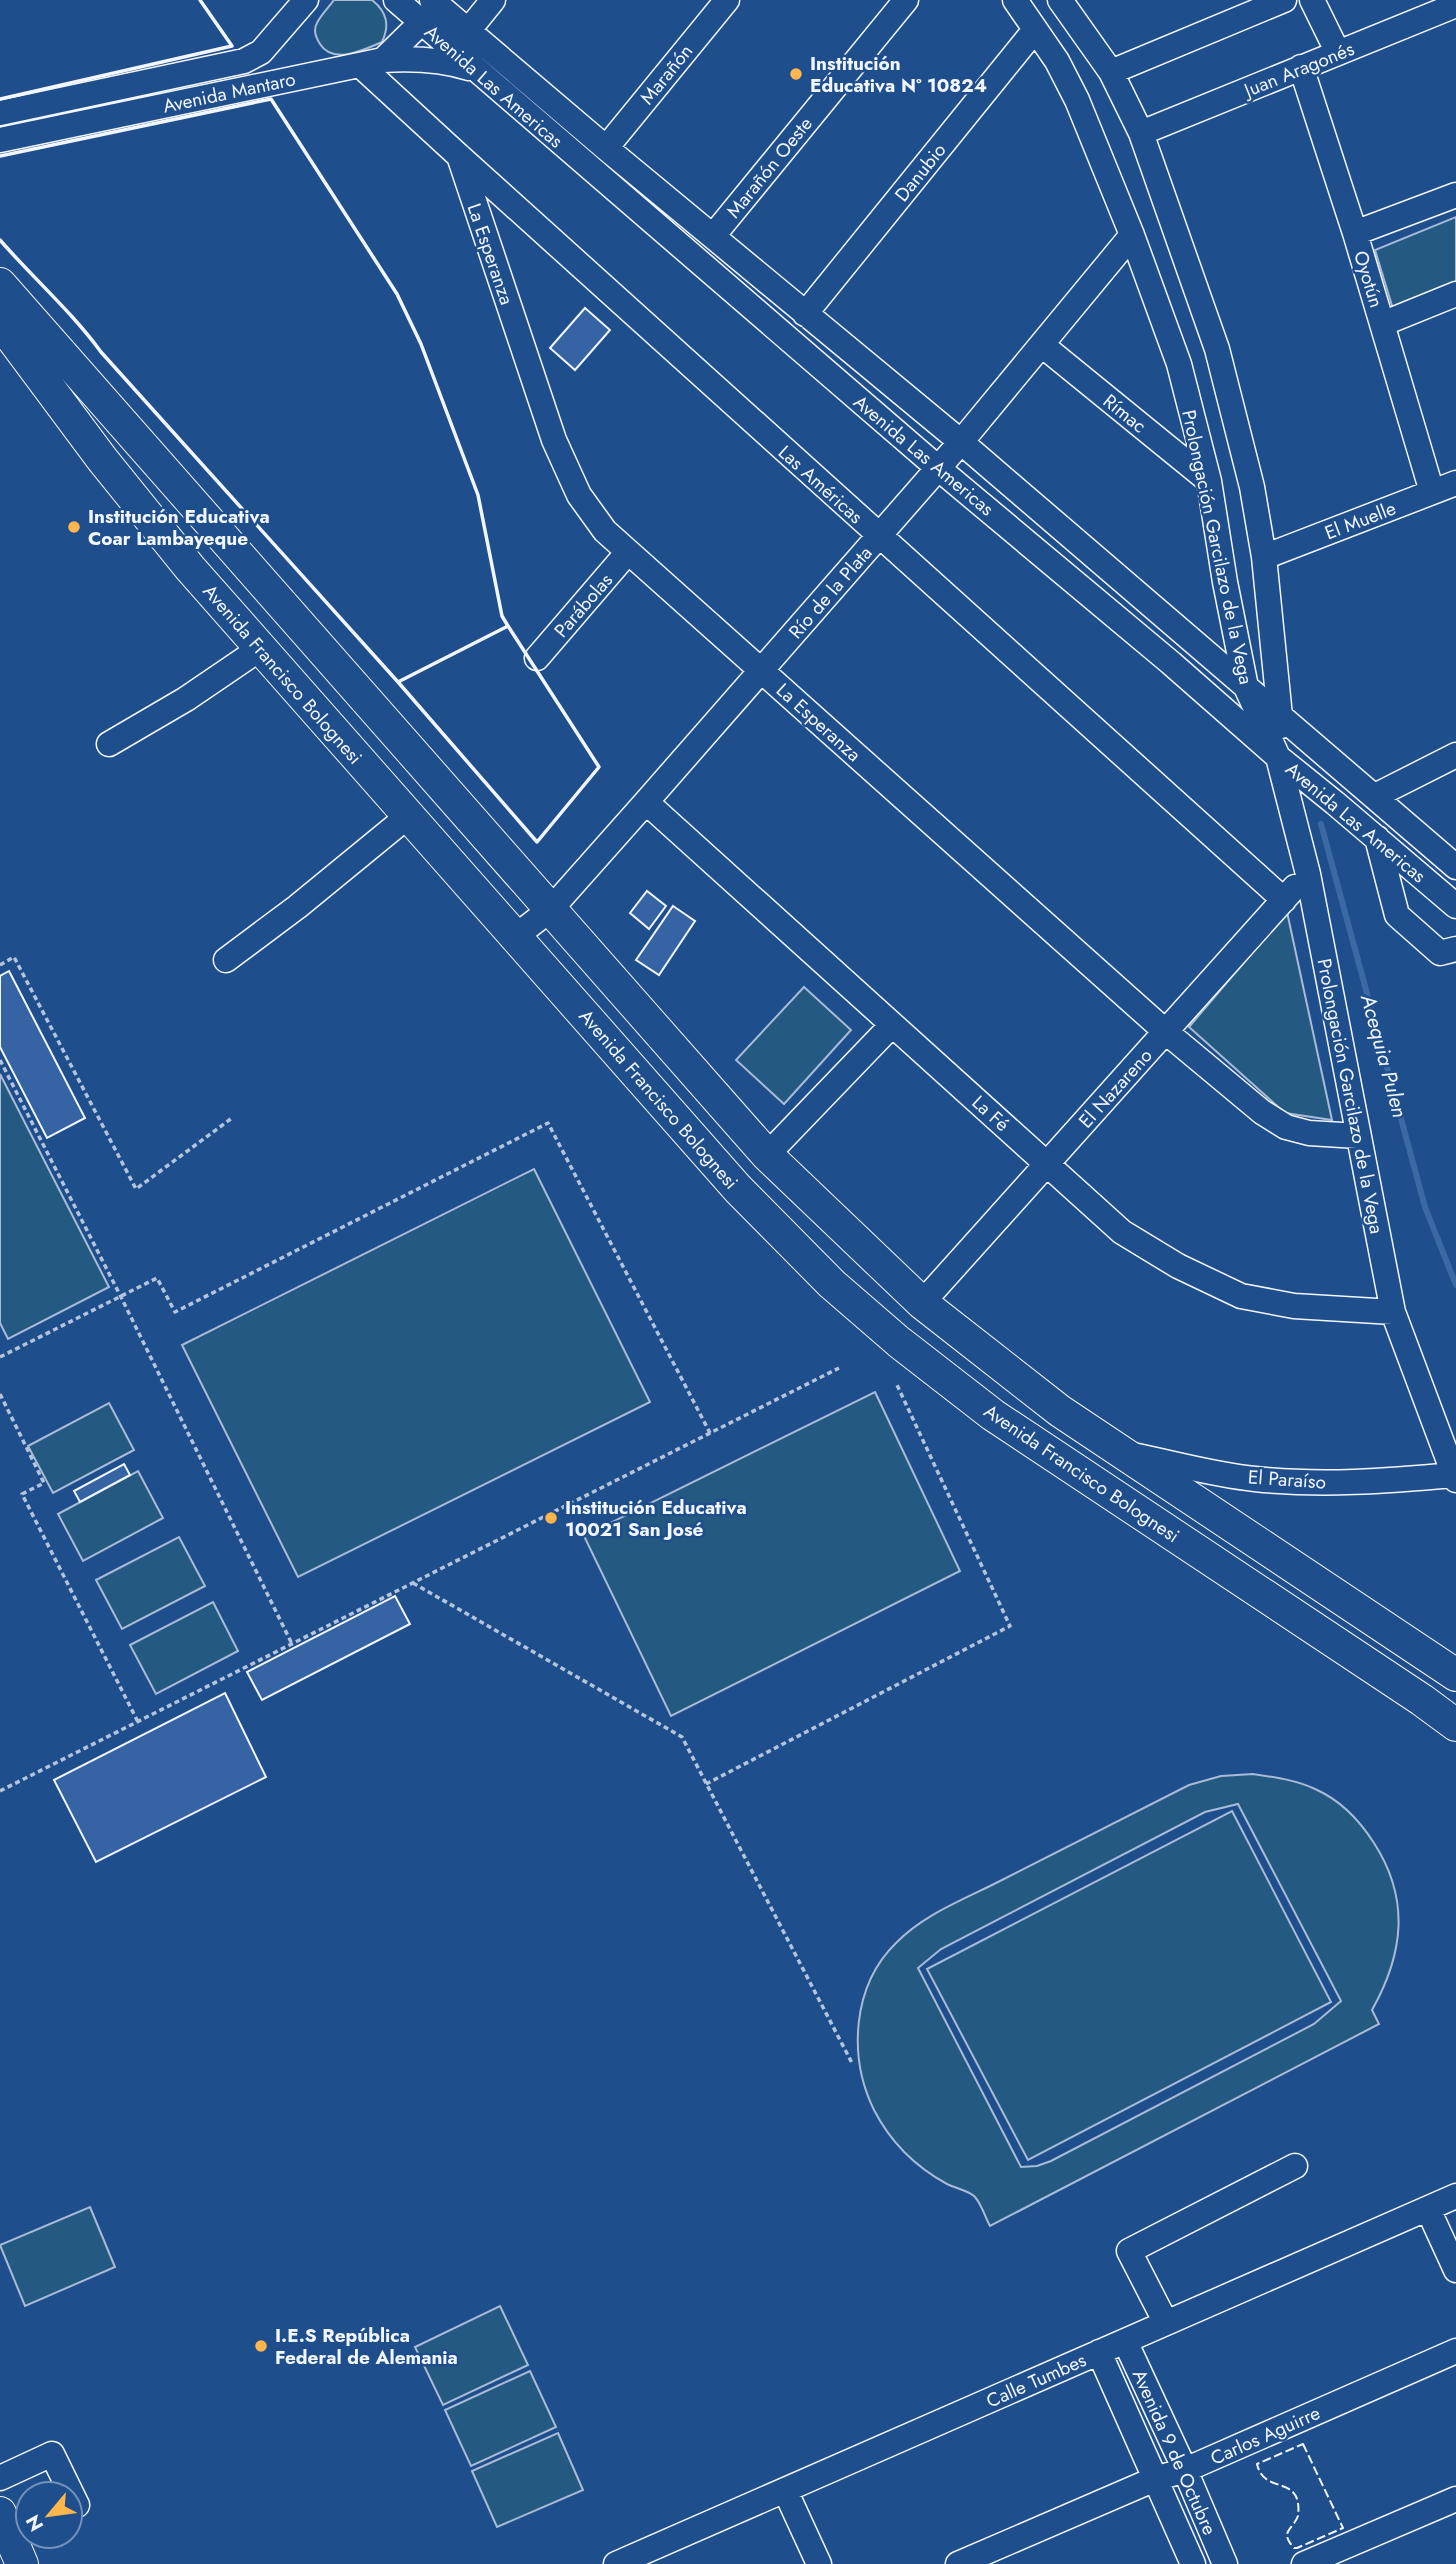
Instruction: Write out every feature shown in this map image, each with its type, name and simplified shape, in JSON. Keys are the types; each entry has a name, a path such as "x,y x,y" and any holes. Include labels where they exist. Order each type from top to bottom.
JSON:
{"main road":[{"name":"Avenida Francisco Bolognesi","path":"0,285 767,1155 922,1303 1060,1411 1456,1675"},
{"name":"Avenida Francisco Bolognesi","path":"5,339 174,548 408,816 738,1189 832,1284 899,1342 993,1415 1456,1725"}],"street":[{"name":"Avenida Mantaro","path":"0,113 244,61 261,52 306,0"},
{"name":"Avenida Las Americas","path":"396,0 430,9 468,31 961,442 1456,867"},
{"path":"468,31 493,0"},
{"name":"Marañón","path":"606,148 727,0"},
{"name":"Marañón Oeste","path":"713,236 906,0"},
{"name":"Prolongación Garcilazo de la Vega","path":"1015,0 1056,61 1077,100 1132,235 1179,364 1209,481 1225,582 1246,687 1278,757 1308,874 1393,1312 1455,1478"},
{"path":"1060,0 1111,72 1141,132 1216,349 1252,487 1264,557 1282,718 1278,757"},
{"path":"1111,72 1284,0"},
{"path":"1312,0 1338,52"},
{"name":"Juan Aragonés","path":"1141,132 1456,5"},
{"path":"372,63 430,9"},
{"name":"Avenida Las Americas","path":"430,9 475,70 938,468 1456,906"},
{"name":"Danubio","path":"805,314 1034,31"},
{"path":"277,34 273,56 277,66 295,79"},
{"name":"Avenida Mantaro","path":"0,140 372,63 415,58 449,62 475,70"},
{"name":"Las Américas","path":"372,63 459,156 1284,900"},
{"name":"Oyotún","path":"1301,67 1355,233 1432,492"},
{"name":"La Esperanza","path":"459,156 554,440 579,495 605,531 1166,1031 1262,1112 1286,1127 1309,1133 1358,1136"},
{"path":"1355,233 1456,195"},
{"name":"Río de la Plata","path":"516,936 551,909 646,802 961,442 1132,235"},
{"path":"1382,324 1456,295"},
{"name":"Rímac","path":"1042,345 1209,481"},
{"name":"El Muelle","path":"1264,557 1456,483"},
{"name":"Parábolas","path":"537,658 628,552"},
{"path":"109,744 186,699 261,648"},
{"path":"1375,796 1456,755"},
{"name":"La Fé","path":"646,802 1122,1232 1178,1266 1241,1296 1294,1306 1393,1312"},
{"path":"226,960 297,907 408,816"},
{"path":"1377,838 1397,915 1440,953 1456,949"},
{"name":"El Nazareno","path":"922,1303 1308,874"},
{"path":"767,1155 892,1025"},
{"name":"El Paraíso","path":"1122,1453 1252,1479 1371,1482 1455,1478"},
{"path":"1166,2323 1129,2251 1295,2166"},
{"name":"Calle Tumbes","path":"616,2564 647,2558 785,2490 1456,2196"},
{"path":"1428,2209 1456,2270"},
{"name":"Avenida 9 de Octubre","path":"1125,2341 1225,2564"},
{"name":"Carlos Aguirre","path":"958,2564 1155,2479 1185,2470 1456,2351"},
{"name":"Avenida 9 de Octubre","path":"1100,2352 1193,2564"},
{"path":"0,2478 52,2454 65,2480"},
{"path":"785,2490 819,2564"},
{"path":"1304,2564 1456,2499"}],"path":[{"path":"0,965 14,957 136,1189 232,1118"},
{"path":"0,1060 121,1297 292,1644"},
{"path":"0,1357 157,1279 175,1312 548,1123 710,1433"},
{"path":"0,1791 839,1368"},
{"path":"706,1784 1010,1626 897,1385"},
{"path":"0,1394 44,1483 23,1494 138,1722"},
{"path":"413,1583 682,1737 852,2063"}],"shaded area":[{"path":"334,0 372,0 386,19 382,42 349,54 333,54 326,50 317,39 315,28"},
{"path":"1456,217 1456,284 1393,309 1375,250"},
{"path":"1287,912 1332,1120 1285,1113 1189,1027"},
{"path":"804,987 851,1030 784,1104 736,1060"},
{"path":"0,1074 109,1287 8,1339 0,1323"},
{"path":"534,1169 650,1402 298,1577 182,1345"},
{"path":"875,1392 960,1571 671,1716 584,1536"},
{"path":"109,1403 134,1450 53,1493 28,1446"},
{"path":"138,1471 163,1518 83,1561 58,1514"},
{"path":"179,1537 205,1586 122,1629 96,1580"},
{"path":"213,1602 238,1651 156,1694 130,1645"},
{"path":"1253,1774 1293,1781 1315,1789 1349,1812 1374,1843 1386,1864 1398,1905 1396,1947 1391,1968 1372,2010 1379,2024 990,2226 982,2207 973,2195 947,2184 914,2161 888,2133 874,2110 860,2068 858,2045 863,2001 870,1980 881,1960 896,1943 932,1915 1189,1785 1221,1776","holes":["1238,1804 1341,2001 1314,2024 1051,2161 1037,2166 1021,2167 918,1968 941,1949 1205,1812"]},
{"path":"1232,1811 1331,2002 1028,2160 927,1969"},
{"path":"90,2207 115,2267 25,2306 0,2245"},
{"path":"500,2306 528,2365 443,2405 415,2347"},
{"path":"530,2371 556,2427 471,2466 445,2410"},
{"path":"558,2433 583,2490 497,2527 472,2471"}],"building":[{"path":"585,308 610,330 575,370 550,348"},
{"path":"647,891 666,906 649,929 630,913"},
{"path":"673,906 695,921 659,975 636,960"},
{"path":"9,971 85,1118 47,1138 0,1047 0,976"},
{"path":"124,1464 130,1475 80,1502 74,1491"},
{"path":"395,1596 410,1624 262,1700 247,1672"},
{"path":"225,1693 266,1777 96,1862 54,1780"}],"waterway":[{"name":"Acequia Pulen","path":"1321,824 1425,1207 1456,1285"}],"fence":[{"path":"1303,2444 1343,2528 1294,2548 1287,2534 1298,2516 1295,2494 1267,2480 1257,2464 1303,2444"}],"wall":[{"path":"0,99 232,46 200,0"},
{"path":"0,156 271,99 397,294 421,344 478,495 502,616 508,626 398,682 0,240"},
{"path":"508,626 599,767 537,842 398,682 508,626"}],"place":[{"name":"Institución Educativa Nº 10824","path":"796,74"},
{"name":"Institución Educativa Coar Lambayeque","path":"74,527"},
{"name":"Institución Educativa 10021 San José","path":"551,1518"},
{"name":"I.E.S República Federal de Alemania","path":"261,2346"}]}
